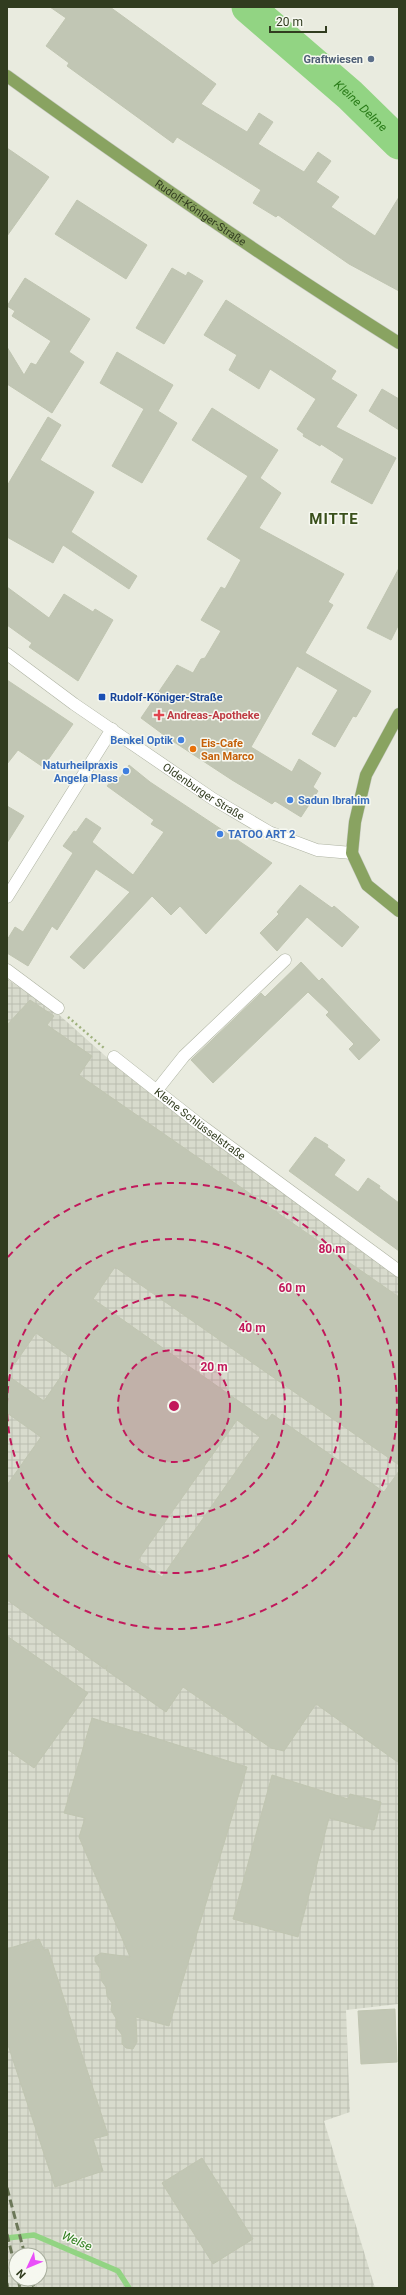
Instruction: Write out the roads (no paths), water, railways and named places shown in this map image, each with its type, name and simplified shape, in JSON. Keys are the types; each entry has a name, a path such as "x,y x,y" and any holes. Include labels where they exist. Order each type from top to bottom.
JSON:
{"main road":[{"name":"Rudolf-Königer-Straße","path":"7,76 197,211 315,290 399,343"},
{"path":"399,714 366,775 354,822 352,853 367,885 399,911"}],"street":[{"name":"Oldenburger Straße","path":"7,654 213,799 269,832 317,850 352,853"},
{"path":"7,897 112,729"},
{"path":"157,1090 184,1056 285,960"},
{"path":"7,970 58,1008"},
{"name":"Kleine Schlüsselstraße","path":"114,1057 199,1124 399,1271"}],"waterway":[{"name":"Kleine Delme","path":"248,7 350,95 399,143"},
{"name":"Welse","path":"7,2238 34,2235 118,2271 129,2288"}],"railway":[{"path":"7,2188 23,2247"},
{"path":"7,2234 10,2247"},
{"path":"7,2283 8,2288"}],"place":[{"name":"Graftwiesen","path":"371,59"},
{"name":"Rudolf-Königer-Straße","path":"102,697"},
{"name":"Andreas-Apotheke","path":"159,715"},
{"name":"Benkel Optik","path":"181,740"},
{"name":"Eis-Cafe San Marco","path":"193,749"},
{"name":"Naturheilpraxis Angela Plass","path":"126,771"},
{"name":"Sadun Ibrahim","path":"290,800"},
{"name":"TATOO ART 2","path":"220,834"}],"district":[{"name":"MITTE","path":"334,519"}]}
